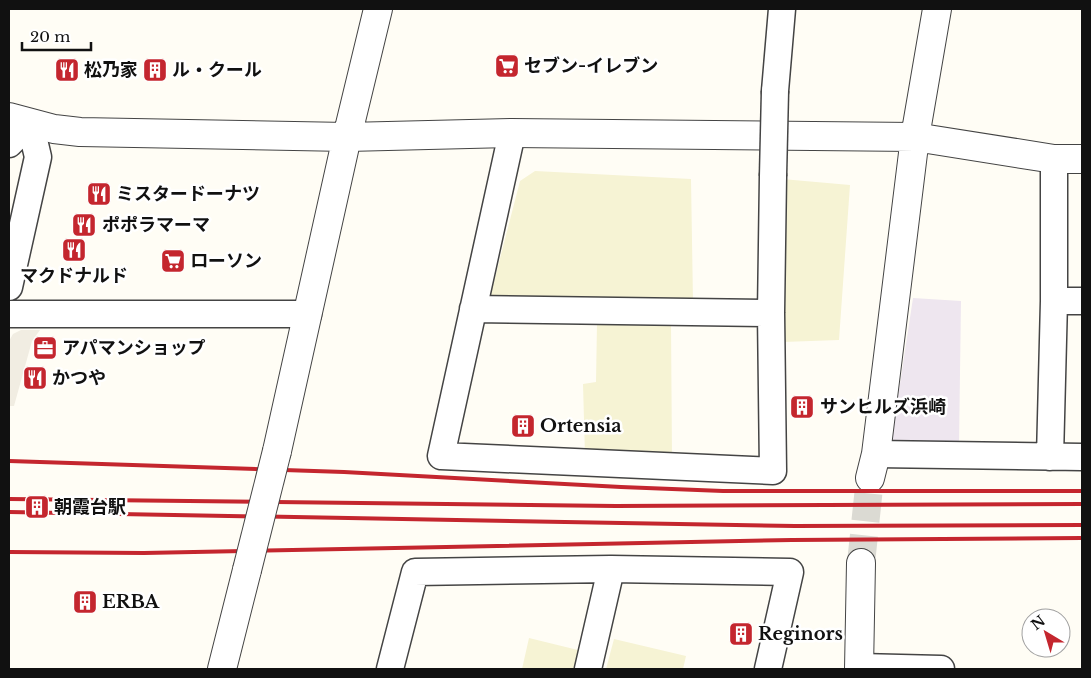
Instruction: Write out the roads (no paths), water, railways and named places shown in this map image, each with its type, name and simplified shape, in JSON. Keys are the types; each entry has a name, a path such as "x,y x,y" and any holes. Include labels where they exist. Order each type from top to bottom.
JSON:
{"street":[{"path":"222,669 277,451 347,137 378,9"},
{"path":"512,133 441,456 773,471 771,313 773,176 775,91 782,9"},
{"path":"936,9 915,137 873,466 1050,456 1082,457"},
{"path":"19,120 54,129 80,132 347,137 512,133 915,137 1054,159 1082,159"},
{"path":"9,144 19,120"},
{"path":"9,286 14,230 38,157 19,120"},
{"path":"1050,456 1054,301 1054,159"},
{"path":"1054,301 1082,301"},
{"path":"473,309 771,313"},
{"path":"9,314 308,314"},
{"path":"861,563 860,668 941,669"},
{"path":"588,669 611,569"},
{"path":"390,669 415,572 611,569 790,572 768,669"}],"tunnel":[{"path":"861,563 870,478"}],"railway":[{"path":"9,461 344,472 723,491 1082,491"},
{"path":"9,499 616,506 1082,504"},
{"path":"9,512 795,526 1082,525"},
{"path":"9,552 144,553 792,540 1082,538"}],"place":[{"name":"セブン-イレブン","path":"507,66"},
{"name":"松乃家","path":"67,70"},
{"name":"ル・クール","path":"155,70"},
{"name":"ミスタードーナツ","path":"99,194"},
{"name":"ポポラマーマ","path":"84,225"},
{"name":"マクドナルド","path":"74,250"},
{"name":"ローソン","path":"173,261"},
{"name":"アパマンショップ","path":"45,348"},
{"name":"かつや","path":"35,378"},
{"name":"サンヒルズ浜崎","path":"802,407"},
{"name":"Ortensia","path":"523,426"},
{"name":"朝霞台駅","path":"37,507"},
{"name":"ERBA","path":"85,602"},
{"name":"Reginors","path":"741,634"}]}
